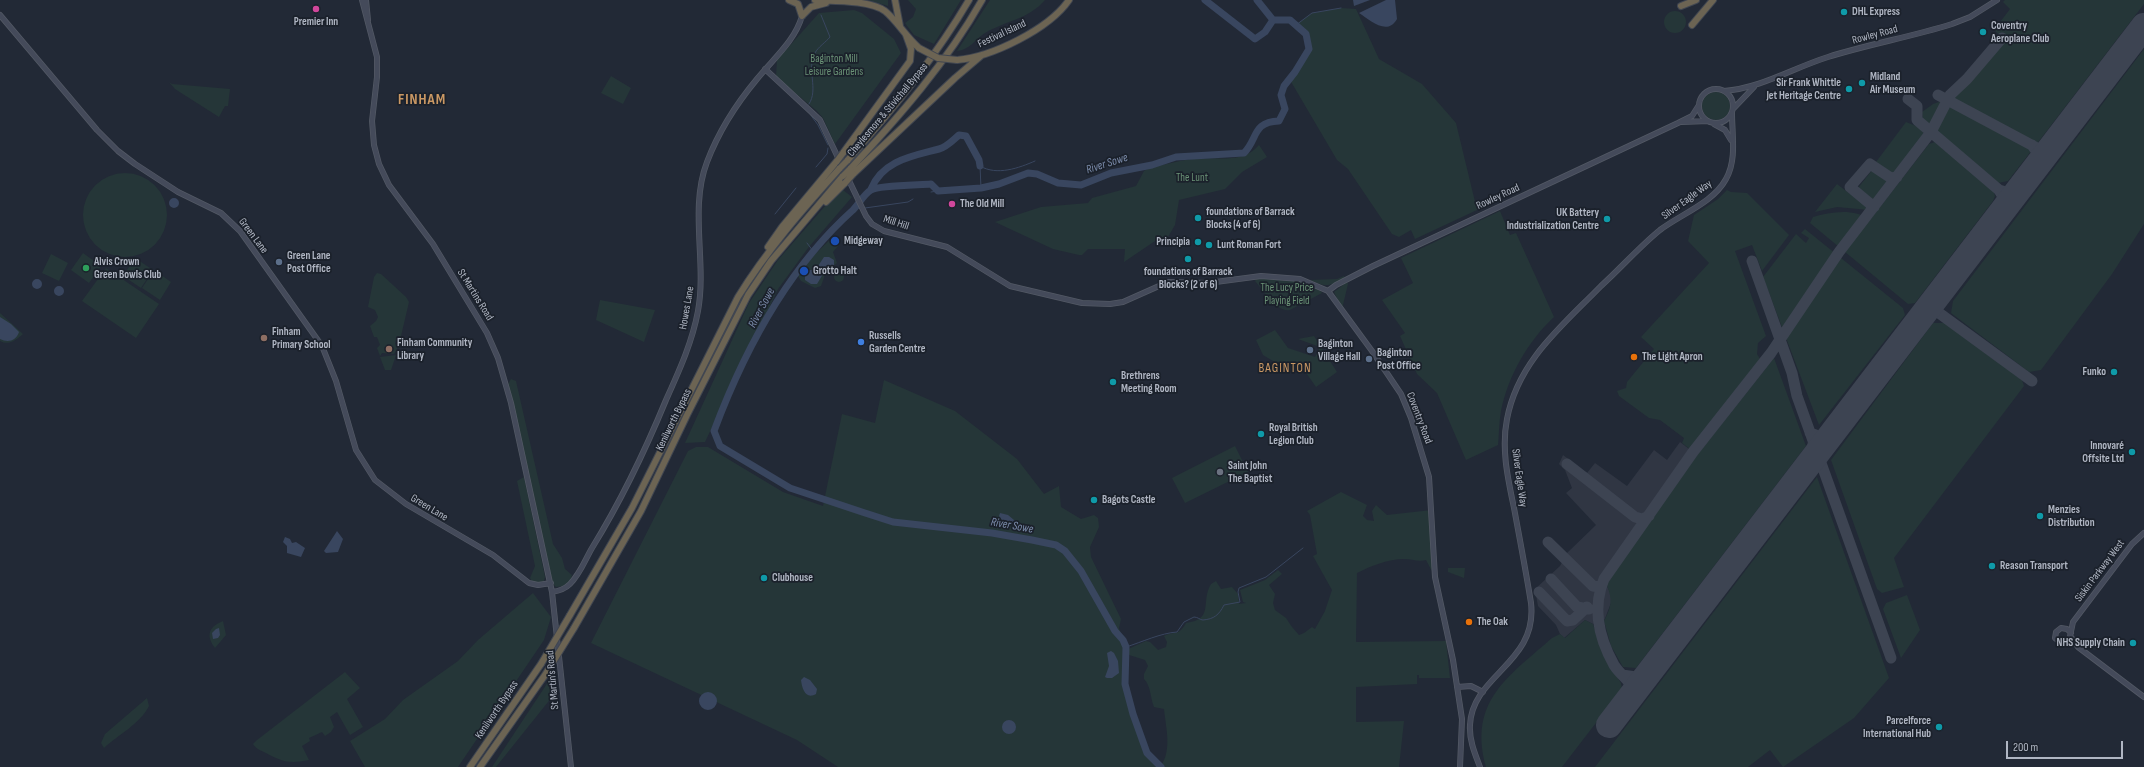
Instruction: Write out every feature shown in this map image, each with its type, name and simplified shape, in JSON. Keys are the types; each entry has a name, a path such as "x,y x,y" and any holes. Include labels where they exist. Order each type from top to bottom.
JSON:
{"highway":[{"path":"789,0 798,4 802,16 811,7 831,1"},
{"name":"Festival Island","path":"815,0 874,6 885,12 919,48 938,58 957,60 982,56 1022,37 1063,8 1069,0"},
{"path":"895,0 900,28"},
{"name":"Cheylesmore & Stivichall Bypass","path":"720,331 751,276 784,233 817,194 845,156 884,118 926,66 947,38 969,0"},
{"name":"Cheylesmore & Stivichall Bypass","path":"800,226 843,176 852,172 930,78 982,0"},
{"path":"1063,8 1075,0"},
{"path":"1681,6 1696,0"},
{"path":"1692,25 1713,0"},
{"path":"845,156 910,61 911,49 906,35"},
{"path":"800,226 845,183 852,172 955,78 982,56"},
{"path":"720,331 723,318 745,279 782,227 839,165"},
{"name":"Kenilworth Bypass","path":"480,767 545,674 574,628 641,511 748,295 771,261 800,226"},
{"name":"Kenilworth Bypass","path":"470,767 541,664 632,508 720,331"}],"street":[{"name":"St Martins Road","path":"362,0 377,57 377,77 372,121 374,145 379,164 389,185 433,244 493,344 511,403 552,592"},
{"name":"St Martins Road","path":"366,0 368,22"},
{"name":"Rowley Road","path":"1724,91 1741,90 1755,86 1827,57 1952,24 1970,17 1997,0"},
{"name":"Green Lane","path":"0,16 97,130 118,151 178,192 221,213 240,230 322,346 336,382 356,450 375,480 406,504 493,556 529,582 538,585 551,584"},
{"name":"Howes Lane","path":"552,592 562,590 569,585 582,567 628,485 683,364 696,321 701,288 699,200 704,171 711,152 730,116 764,69 794,35 802,16"},
{"name":"Mill Hill","path":"764,69 820,120 863,209 869,220 877,228 891,233 948,246 1010,286 1038,294 1092,304 1110,304 1130,300 1168,282 1208,284 1261,276 1300,279 1328,291"},
{"name":"Rowley Road","path":"1732,112 1755,86"},
{"path":"1710,122 1725,120 1732,112 1732,101 1724,91 1716,89 1708,91 1702,97 1699,105 1701,114 1710,122 1725,130 1732,143"},
{"name":"Rowley Road","path":"1328,291 1336,284 1373,266 1692,116 1699,105"},
{"name":"Silver Eagle Way","path":"1480,767 1471,739 1470,726 1473,708 1482,692 1520,650 1528,637 1532,623 1531,603 1505,457 1507,420 1517,385 1527,366 1543,345 1637,252 1660,230 1717,191 1729,174 1732,161 1732,112"},
{"name":"Rowley Road","path":"1678,123 1710,122"},
{"name":"Coventry Road","path":"1328,291 1392,380 1411,418 1431,486 1435,577 1462,719 1460,767"},
{"name":"Siskin Parkway West","path":"2064,628 2073,622 2122,558 2144,533"},
{"name":"St Martin's Road","path":"552,592 571,767"},
{"name":"Siskin Parkway West","path":"2071,635 2073,622"},
{"path":"2078,648 2071,635 2064,628 2056,632 2055,638 2059,643 2066,643 2078,648 2144,697"},
{"path":"2066,643 2071,635"},
{"path":"1457,687 1471,686 1482,692"}],"shaded area":[{"path":"1680,442 1697,455 1607,586 1611,594 1611,603 1604,621 1593,624 1585,620 1564,638 1560,634 1556,625 1538,606 1535,589 1560,566 1567,553 1596,525 1566,493 1572,488 1565,470 1559,464 1563,455 1587,473 1595,463 1627,486 1654,450 1667,460"}],"green space":[{"path":"868,0 888,0 888,6"},
{"path":"908,0 961,0 934,44 914,35 905,23 913,17 916,9"},
{"path":"990,0 1045,0 1024,16 981,35 965,49 957,51"},
{"path":"2005,0 2144,0 2144,4 2036,145 1954,101 1954,98 2004,39 1994,30 2010,9 2003,2"},
{"path":"1341,8 1356,9 1379,59 1422,84 1456,123 1477,210 1415,239 1411,230 1399,237 1392,234 1348,169 1337,160 1290,80 1309,49 1306,34 1296,25 1312,13"},
{"name":"Baginton Mill Leisure Gardens","path":"854,10 862,13 894,39 901,53 835,144 823,118 817,111 776,77 777,60 819,13"},
{"path":"1675,11 1683,14 1686,22 1683,30 1675,33 1667,30 1664,22 1667,14"},
{"path":"2144,49 2144,224 2112,274 2041,370 2029,372 1951,313 1953,301"},
{"path":"611,76 631,88 623,104 601,93"},
{"path":"169,82 172,84 230,89 228,106 225,106 219,117 175,89"},
{"path":"1716,92 1726,96 1730,106 1726,116 1716,120 1706,116 1702,106 1706,96"},
{"path":"1942,101 2032,150 2008,181 1998,183 1923,120 1922,112 1933,104"},
{"path":"1906,122 1921,128 1925,136 1895,176 1876,162"},
{"path":"1935,142 1993,189 1995,196 1993,201 1915,303 1908,304 1810,223 1813,217 1842,212 1850,212 1864,216 1870,220 1929,144"},
{"name":"The Lunt","path":"1259,145 1267,157 1242,172 1225,189 1179,200 1175,225 1168,237 1155,241 1124,262 1125,249 1088,249 1082,255 1079,255 1053,249 995,222 1041,207 1088,203 1092,198 1136,186 1144,171 1149,168 1192,159 1236,157 1245,155"},
{"path":"1873,169 1890,182 1875,201 1858,188"},
{"path":"125,173 133,174 148,180 160,192 166,207 166,223 160,238 148,250 133,256 125,257 117,256 102,250 90,238 84,223 83,215 84,207 90,192 102,180 117,174"},
{"path":"1837,184 1850,194 1853,193 1870,207 1869,210 1837,207 1815,212"},
{"path":"843,190 852,197 808,248 778,289 705,442 685,443 749,303 778,260 833,197"},
{"path":"1727,190 1731,192 1747,193 1789,235 1762,271 1752,245 1735,251 1766,336 1758,343 1757,354 1760,359 1691,450 1682,443 1684,438 1660,420 1649,418 1619,396 1617,391 1626,388 1627,382 1654,349 1641,337 1709,263 1688,241 1694,215 1718,199"},
{"path":"1500,211 1510,235 1516,233 1554,317 1528,348 1514,372 1504,398 1501,411 1498,445 1466,460 1437,393 1417,374 1400,336 1405,333 1382,300 1413,283 1401,258"},
{"path":"1805,229 1903,308 1905,315 1819,425 1763,277 1796,234 1806,243 1809,238 1801,233"},
{"path":"833,237 839,245 833,252 837,263 826,272 821,286 815,288 801,281 798,276 814,255"},
{"name":"Alvis Crown Green Bowls Club","path":"83,253 101,266 89,283 71,270"},
{"path":"51,254 68,263 59,281 42,273"},
{"path":"135,258 153,270 141,288 123,276"},
{"path":"106,268 159,304 136,338 82,301"},
{"path":"154,270 171,282 160,300 142,288"},
{"path":"837,272 841,272 843,273 843,281 837,282 834,279 834,275"},
{"path":"377,273 381,274 406,297 409,302 401,336 397,336 395,344 398,347 394,354 382,353 380,356 377,348 380,345 377,337 374,337 370,326 378,317 375,310 368,307 374,277"},
{"path":"1344,276 1345,278 1328,285 1310,280 1337,279"},
{"name":"The Lucy Price Playing Field","path":"1257,278 1301,280 1316,287 1322,293 1290,310 1285,310 1275,305 1266,295 1255,281"},
{"path":"1347,282 1348,284 1342,309 1334,292"},
{"path":"600,300 655,310 644,342 596,320"},
{"path":"0,313 23,334 9,343 0,341"},
{"path":"1933,323 1945,323 2022,380 2024,386 1894,558 1904,587 1882,593 1877,589 1831,460"},
{"path":"1275,330 1288,348 1315,357 1320,347 1298,339 1314,336 1337,372 1316,387 1302,367 1273,361 1263,355 1256,340"},
{"path":"396,355 391,370 385,370 380,357"},
{"path":"1774,358 1806,446 1636,668 1623,667 1611,646 1604,621 1611,600 1607,586 1610,578 1697,455"},
{"path":"511,379 516,381 553,544 562,558 565,569 572,575 570,582 564,586 556,587 553,584 508,384"},
{"path":"884,380 955,411 1017,459 1044,494 1059,486 1061,507 1081,519 1094,515 1098,518 1099,527 1090,547 1091,557 1121,619 1119,628 1126,650 1146,641 1150,642 1158,650 1166,647 1167,642 1164,636 1179,632 1186,623 1201,618 1204,614 1208,591 1211,584 1216,581 1221,589 1232,587 1238,594 1239,604 1246,603 1243,602 1240,590 1265,580 1278,570 1282,574 1269,585 1275,594 1273,603 1275,610 1286,618 1299,635 1312,627 1315,629 1325,611 1332,590 1313,556 1317,554 1310,515 1307,511 1341,492 1367,505 1363,516 1367,520 1374,521 1372,511 1376,505 1387,515 1432,510 1435,577 1426,560 1392,560 1374,565 1357,573 1356,642 1446,641 1450,678 1419,678 1419,675 1417,675 1417,684 1356,687 1356,722 1404,721 1399,767 838,767 797,740 591,643 688,451 696,447 708,447 783,492 823,506 842,414 875,423","holes":["1126,654 1145,660 1148,666 1144,674 1144,679 1149,688 1154,707 1164,709 1167,731 1167,746 1161,766 1147,753 1133,714 1125,684"]},
{"path":"1235,446 1248,472 1185,503 1172,478"},
{"path":"524,477 545,577 544,581 539,583 532,582 530,578 535,566 517,481"},
{"path":"1817,477 1889,678 1854,718 1783,767 1770,750 1748,767 1595,767"},
{"path":"1448,568 1465,568 1464,578 1448,572"},
{"path":"533,593 551,617 544,640 458,767 365,767 350,741 385,719 403,700 458,661 478,640"},
{"path":"1907,595 1920,630 1901,658 1883,609 1886,603"},
{"path":"1585,620 1593,624 1608,664 1621,683 1622,689 1562,767 1486,767 1482,744 1483,724 1487,707 1496,692 1521,665 1552,638 1560,634 1565,638"},
{"path":"223,621 226,635 215,648 210,640 210,632 214,626"},
{"path":"345,672 360,688 347,699 363,727 350,735 337,712 330,717 334,727 331,732 325,736 322,732 309,738 310,741 302,746 309,760 291,762 282,760 254,746 253,744 257,740"},
{"path":"554,673 556,692 496,767 492,767"},
{"path":"147,698 149,706 140,718 104,748 101,743 105,734"}],"water":[{"path":"1353,0 1370,0 1354,6"},
{"path":"1386,0 1395,0 1397,19 1393,24 1383,27 1359,13"},
{"path":"172,198 176,198 178,199 178,207 172,208 169,205 169,201"},
{"path":"824,257 829,257 834,260 834,265 826,269 817,284 811,284 805,280 805,271 816,269"},
{"path":"35,279 39,279 41,280 41,288 35,289 32,286 32,282"},
{"path":"57,286 61,286 63,287 63,295 57,296 54,293 54,289"},
{"path":"0,317 11,324 19,332 14,339 9,341 0,339"},
{"path":"1000,513 1008,515 1020,525 1002,520 999,516"},
{"path":"337,531 343,539 338,552 326,553 324,551"},
{"path":"285,537 290,539 292,543 296,542 305,548 301,557 287,553 287,546 283,542"},
{"path":"219,628 220,635 218,638 213,639 212,633"},
{"path":"1111,651 1114,653 1118,661 1119,673 1112,678 1107,678 1105,677 1109,666 1107,653"},
{"path":"804,677 810,680 817,689 816,694 810,696 805,693 801,680"},
{"path":"708,692 714,695 717,701 714,707 708,710 702,707 699,701 702,695"},
{"path":"1006,720 1012,720 1016,724 1016,730 1012,734 1006,734 1002,730 1002,724"}],"waterway":[{"path":"1205,0 1255,39 1265,32 1273,20"},
{"name":"River Sowe","path":"1161,767 1147,753 1133,714 1125,684 1126,647 1123,640 1115,631 1081,571 1065,551 1056,545 992,533 893,522 790,488 720,446 714,431 739,371 754,341 788,284 830,233 871,190 891,186 931,184 938,191 981,188 999,184 1028,173 1037,174 1058,183 1081,185 1111,173 1152,165 1176,157 1244,153 1257,132 1264,124 1279,121 1285,109 1281,95 1284,86 1295,72 1309,49 1306,34 1290,20 1273,20 1257,0"},
{"path":"1296,25 1312,13 1341,8"},
{"path":"809,104 813,92 813,59 816,51 830,37 821,15"},
{"path":"807,110 818,125 828,145"},
{"path":"871,189 876,179 891,165 909,157 945,147 959,135 966,136 979,160 980,166"},
{"path":"816,167 827,154 828,148"},
{"path":"981,188 980,166 987,169 1001,171 1035,161"},
{"path":"775,214 796,188"},
{"name":"River Sowe","path":"931,192 938,191"},
{"path":"865,208 908,202 913,199"},
{"name":"River Sowe","path":"854,209 860,208"},
{"path":"807,243 813,251"},
{"path":"1126,647 1158,636 1177,632 1184,622 1194,617 1201,620 1210,619 1218,614 1224,605 1240,602 1238,592 1239,588 1266,577 1303,548"}],"taxiway":[{"path":"1631,697 1632,686 1614,665 1601,634 1598,601 1604,579 1693,452 1771,353 1839,252 1931,132 1950,95 1967,79 2002,38"},
{"path":"1938,95 2039,149 2045,150 2053,146"},
{"path":"1908,99 1917,106 1917,120 1999,190 2004,198 2002,212"},
{"path":"2032,145 2037,152 2037,166"},
{"path":"1874,207 1850,187 1870,164 1891,178 1897,177"},
{"path":"1999,190 2009,193 2021,187"},
{"path":"1752,261 1792,373 1797,396 1891,658"},
{"path":"1935,299 1935,307 1939,313"},
{"path":"1925,313 1932,310 1939,313 2032,381"},
{"path":"1810,433 1821,437 1835,430"},
{"path":"1809,464 1813,454 1813,444"},
{"path":"1567,464 1635,517 1642,519 1649,516"},
{"path":"1548,542 1593,586 1599,587 1602,585"},
{"path":"1551,579 1577,607 1589,609"},
{"path":"1539,592 1567,621 1573,620 1587,607"},
{"path":"1622,675 1636,677 1652,669"}],"runway":[{"path":"1609,725 2144,26"}],"place":[{"name":"Premier Inn","path":"316,9"},
{"name":"DHL Express","path":"1844,12"},
{"name":"Coventry Aeroplane Club","path":"1983,32"},
{"name":"Midland Air Museum","path":"1862,83"},
{"name":"Sir Frank Whittle Jet Heritage Centre","path":"1849,89"},
{"name":"The Old Mill","path":"952,204"},
{"name":"foundations of Barrack Blocks (4 of 6)","path":"1198,218"},
{"name":"UK Battery Industrialization Centre","path":"1607,219"},
{"name":"Midgeway","path":"835,241"},
{"name":"Principia","path":"1198,242"},
{"name":"Lunt Roman Fort","path":"1209,245"},
{"name":"foundations of Barrack Blocks? (2 of 6)","path":"1188,259"},
{"name":"Green Lane Post Office","path":"279,262"},
{"name":"Alvis Crown Green Bowls Club","path":"86,268"},
{"name":"Grotto Halt","path":"804,271"},
{"name":"Finham Primary School","path":"264,338"},
{"name":"Russells Garden Centre","path":"861,342"},
{"name":"Finham Community Library","path":"389,349"},
{"name":"Baginton Village Hall","path":"1310,350"},
{"name":"The Light Apron","path":"1634,357"},
{"name":"Baginton Post Office","path":"1369,359"},
{"name":"Funko","path":"2114,372"},
{"name":"Brethrens Meeting Room","path":"1113,382"},
{"name":"Royal British Legion Club","path":"1261,434"},
{"name":"Innovaré Offsite Ltd","path":"2132,452"},
{"name":"Saint John The Baptist","path":"1220,472"},
{"name":"Bagots Castle","path":"1094,500"},
{"name":"Menzies Distribution","path":"2040,516"},
{"name":"Reason Transport","path":"1992,566"},
{"name":"Clubhouse","path":"764,578"},
{"name":"The Oak","path":"1469,622"},
{"name":"NHS Supply Chain","path":"2133,643"},
{"name":"Parcelforce International Hub","path":"1939,727"}],"district":[{"name":"FINHAM","path":"422,100"},
{"name":"BAGINTON","path":"1285,369"}]}
